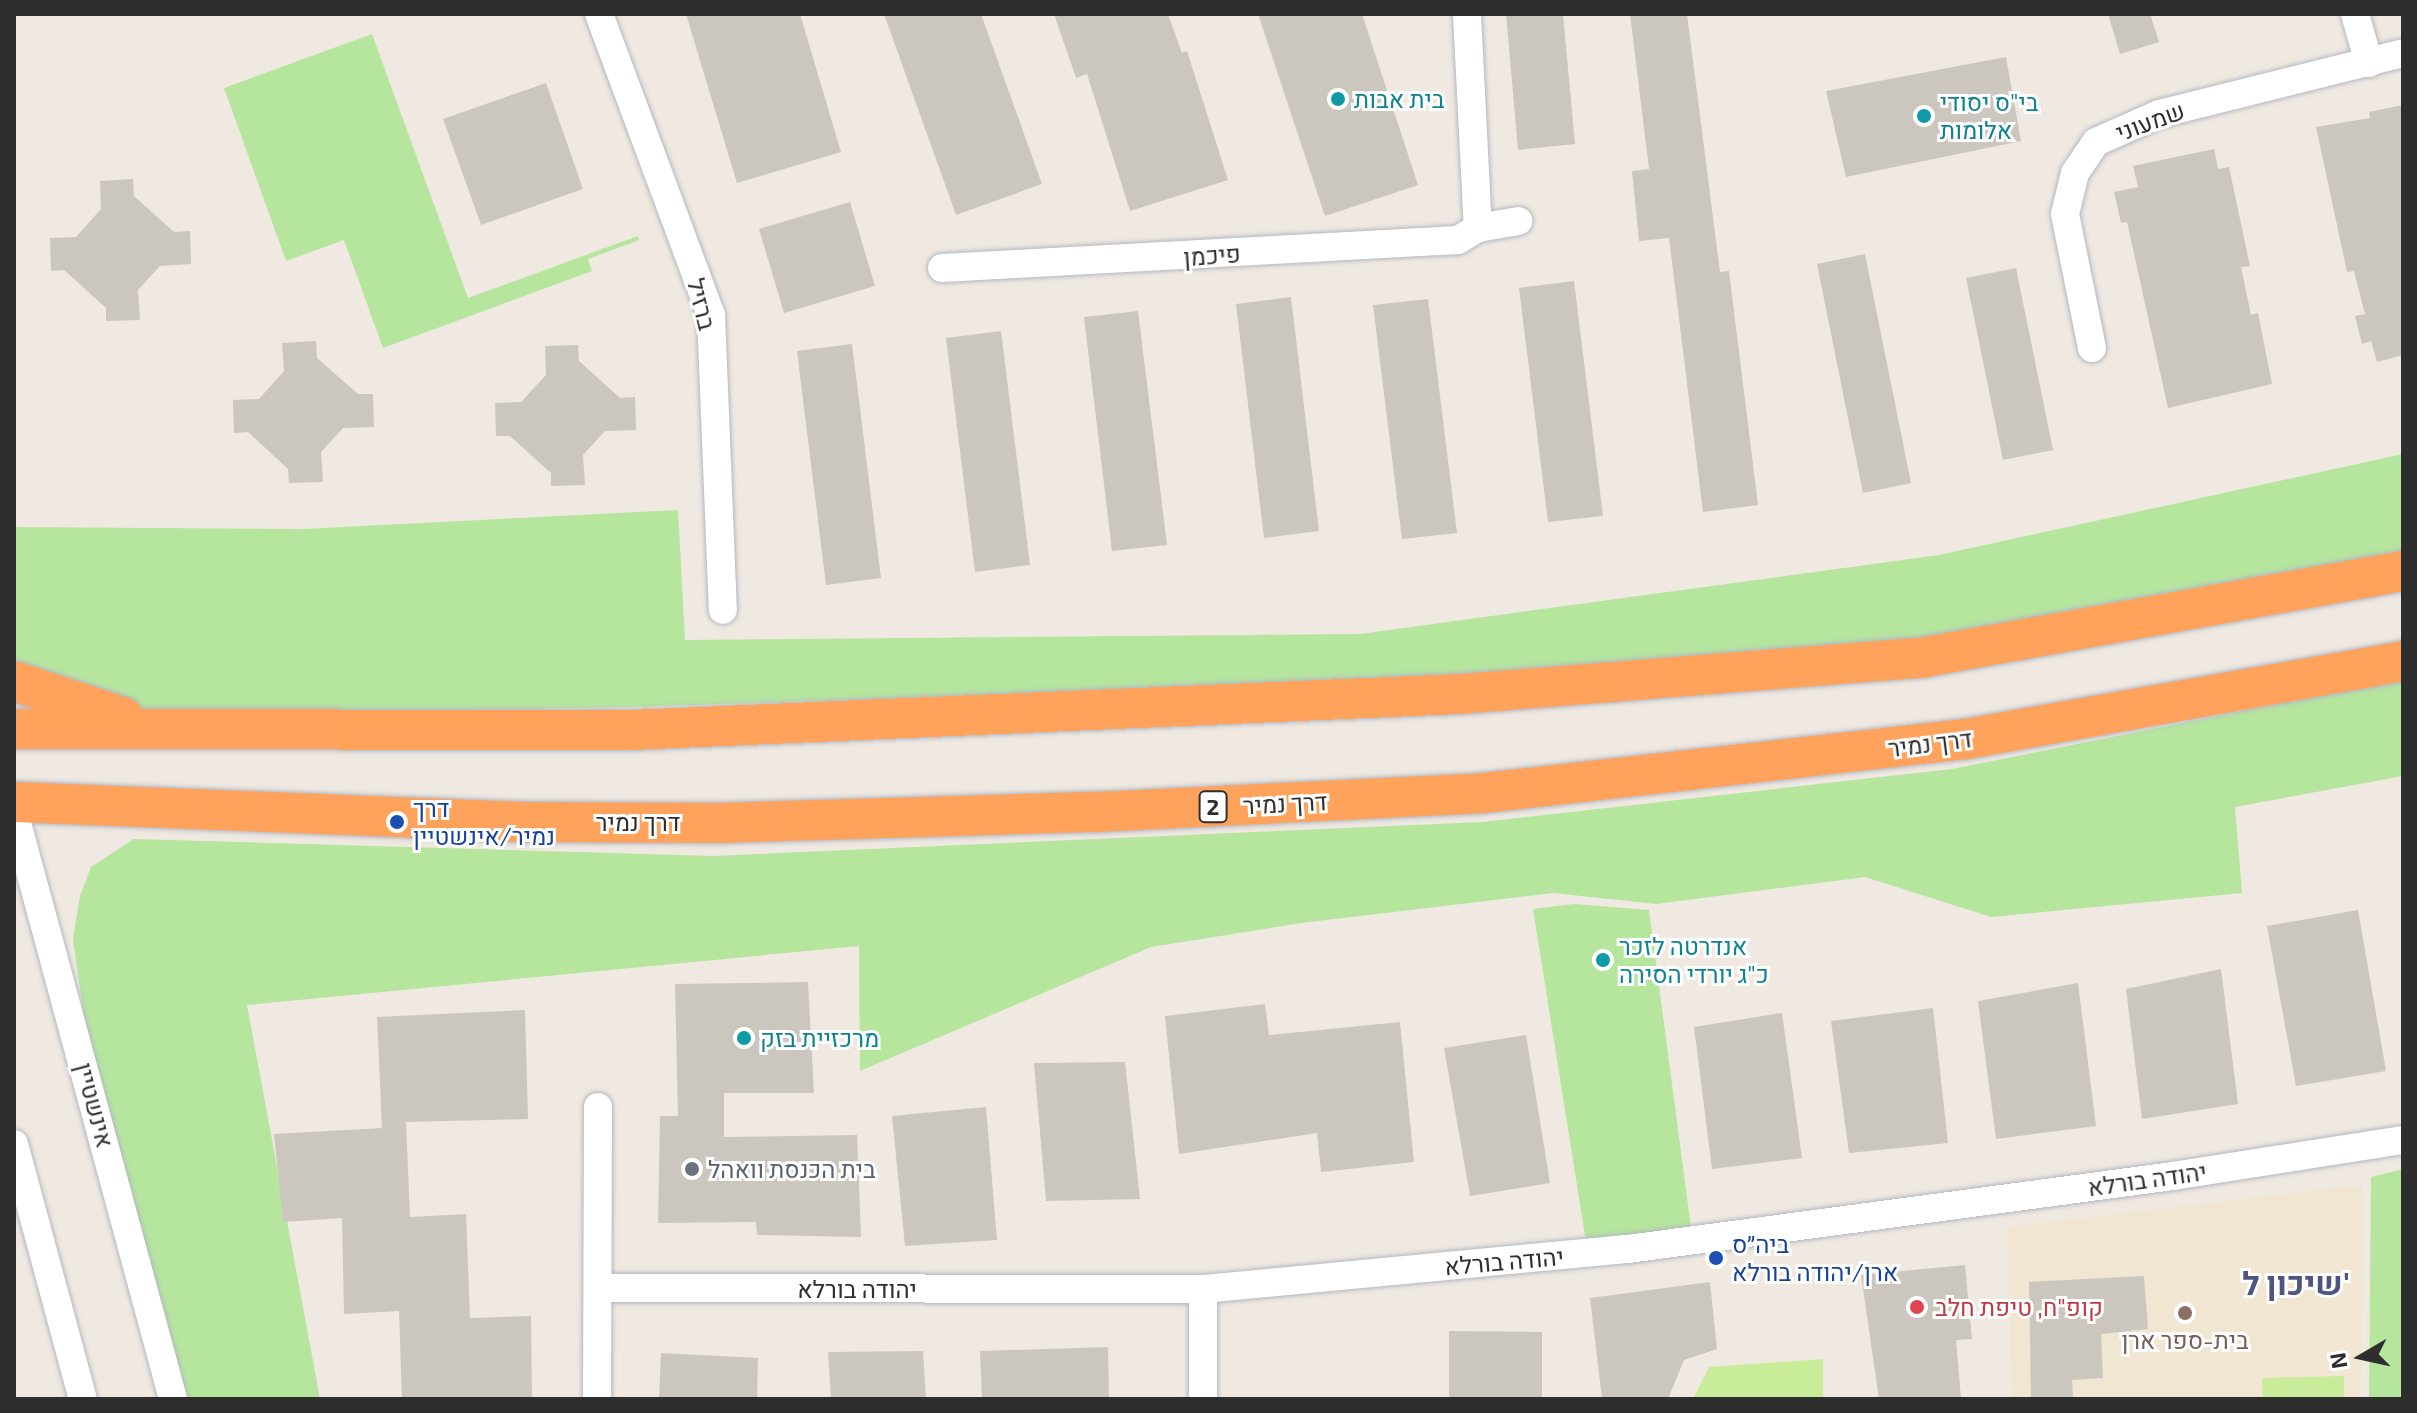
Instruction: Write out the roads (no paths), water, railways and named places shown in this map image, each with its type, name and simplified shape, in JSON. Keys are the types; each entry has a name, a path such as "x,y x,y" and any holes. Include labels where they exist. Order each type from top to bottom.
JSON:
{"highway":[{"path":"14,729 631,730 1459,694 1925,657 2403,571"},
{"name":"דרך נמיר","path":"14,802 525,822 717,823 1097,812 1484,793 1966,739 2403,661"},
{"path":"14,681 168,731"}],"street":[{"name":"ברזיל","path":"599,14 711,315 723,610"},
{"path":"1467,14 1478,228"},
{"path":"2355,14 2369,63"},
{"name":"שמעוני","path":"2092,348 2065,214 2075,173 2096,142 2159,114 2403,53"},
{"name":"פיכמן","path":"942,268 1458,240 1478,228 1518,221"},
{"name":"אינשטיין","path":"14,812 173,1399"},
{"path":"597,1399 598,1107"},
{"name":"יהודה בורלא","path":"598,1288 1203,1289 1628,1249 2403,1140"},
{"path":"14,1144 83,1399"},
{"path":"1203,1289 1203,1399"}],"place":[{"name":"בית אבות","path":"1338,99"},
{"name":"בי\"ס יסודי אלומות","path":"1924,116"},
{"name":"דרך נמיר/אינשטיין","path":"397,822"},
{"name":"אנדרטה לזכר כ\"ג יורדי הסירה","path":"1603,960"},
{"name":"מרכזיית בזק","path":"744,1038"},
{"name":"בית הכנסת וואהל","path":"692,1169"},
{"name":"ביה״ס ארן/יהודה בורלא","path":"1716,1258"},
{"name":"קופ\"ח, טיפת חלב","path":"1917,1307"},
{"name":"בית-ספר ארן","path":"2185,1313"}],"district":[{"name":"שיכון ל'","path":"2296,1282"}]}
